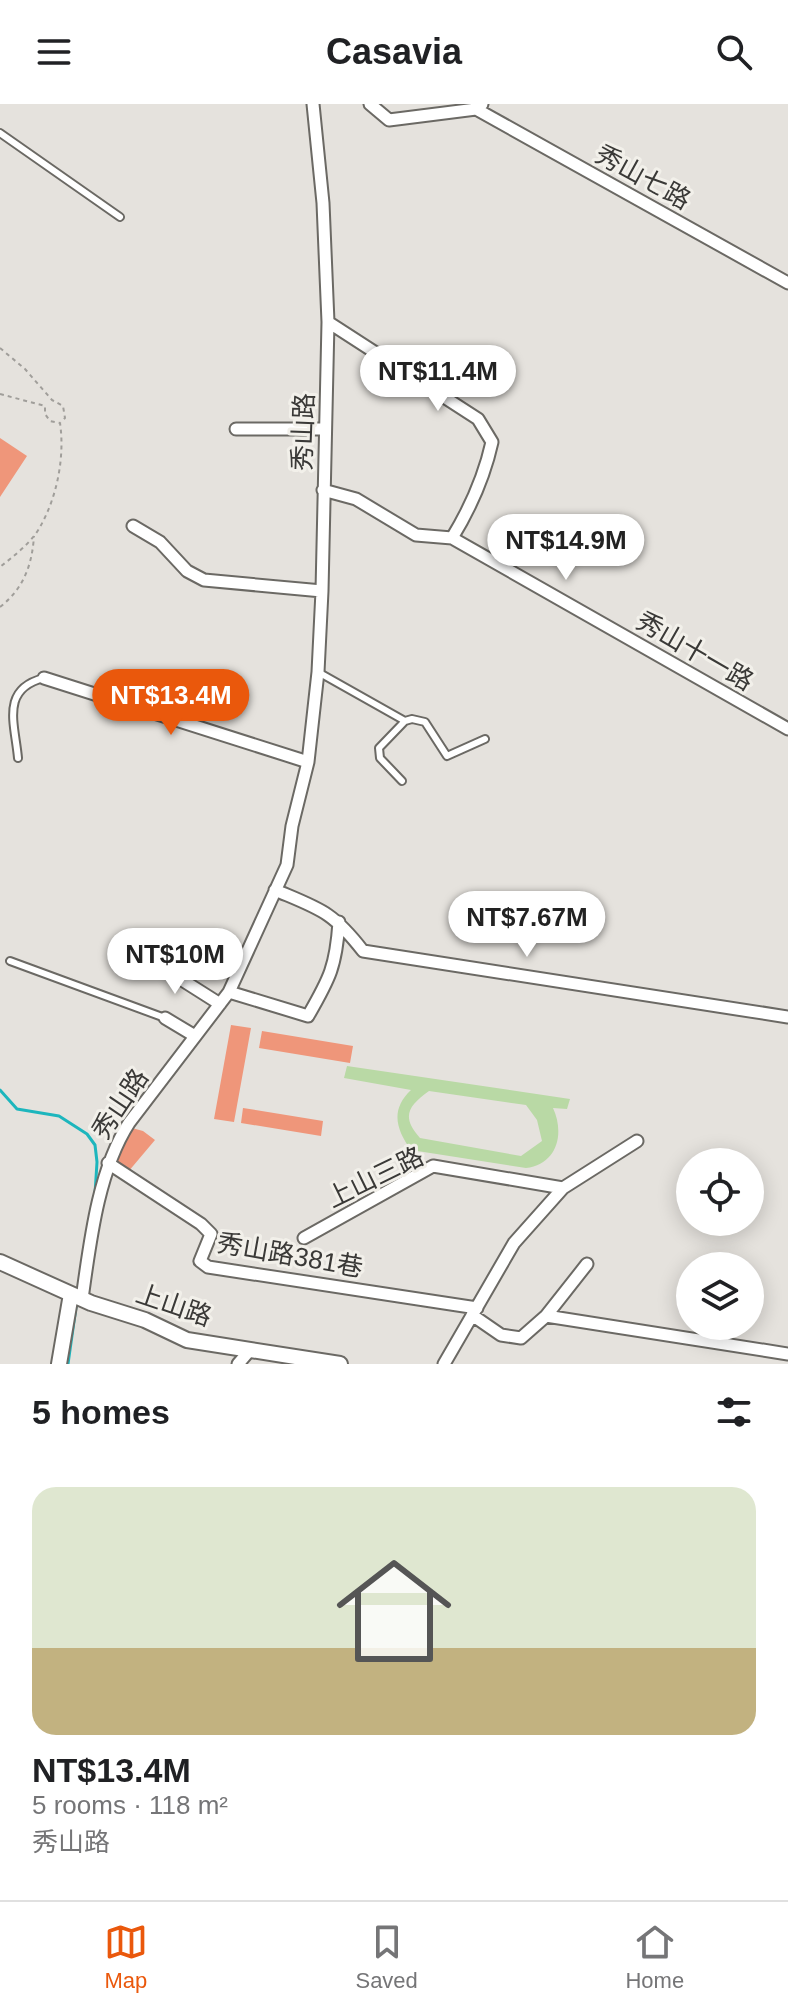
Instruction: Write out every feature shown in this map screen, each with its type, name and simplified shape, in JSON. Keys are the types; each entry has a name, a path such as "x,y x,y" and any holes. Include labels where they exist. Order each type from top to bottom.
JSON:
{"street":[{"name":"秀山路","path":"77,1297 108,1163 115,1146 129,1123 229,992 287,865 292,826 308,762 318,672 322,591 328,322 323,203 313,104"},
{"name":"秀山七路","path":"370,104 389,120 479,107 788,283"},
{"path":"328,322 478,419 492,442 485,475 470,509 452,538"},
{"path":"236,429 325,429"},
{"name":"秀山十一路","path":"323,490 356,499 416,535 452,538 788,729"},
{"path":"133,526 160,542 187,571 204,580 322,591"},
{"path":"44,678 308,762"},
{"path":"275,890 325,911 339,922 363,951 788,1017"},
{"path":"229,992 308,1016 331,978 339,922"},
{"path":"149,959 220,1004"},
{"path":"165,1018 195,1036"},
{"path":"444,1364 514,1243 563,1188 637,1141"},
{"name":"秀山路381巷","path":"108,1163 201,1224 211,1234 200,1261 208,1267 474,1312"},
{"name":"上山三路","path":"304,1238 433,1166 563,1188"},
{"name":"上山路","path":"0,1262 77,1297 145,1320 187,1340 340,1364"},
{"path":"474,1312 501,1335 521,1338 546,1316 587,1264"},
{"path":"59,1364 77,1297"},
{"path":"546,1316 788,1354"},
{"path":"238,1364 250,1350"}],"lane":[{"path":"0,133 120,217"},
{"path":"318,672 405,721"},
{"path":"18,758 16,733 11,719 14,697 28,682 44,678"},
{"path":"402,781 380,758 379,748 405,721 425,722 447,756 485,739"},
{"path":"10,961 165,1018"}],"path":[{"path":"0,348 25,369 52,400 65,408 65,421 50,421 45,414 47,401 52,400"},
{"path":"0,394 45,406"},
{"path":"0,567 16,555 39,528 57,483 62,437 60,423"},
{"path":"0,607 23,582 32,558 34,535"}],"green space":[{"path":"347,1066 570,1099 567,1109 553,1108 558,1137 551,1154 545,1161 526,1168 411,1150 401,1134 398,1112 411,1090 344,1078","holes":["429,1091 526,1105 537,1120 542,1141 521,1156 420,1138 409,1118 412,1107"]}],"building":[{"path":"0,438 27,456 0,497"},
{"path":"231,1025 251,1028 234,1122 214,1119"},
{"path":"262,1031 353,1046 350,1063 259,1048"},
{"path":"243,1108 323,1121 321,1136 241,1123"},
{"path":"132,1128 143,1131 155,1140 128,1172 117,1163"}],"waterway":[{"path":"0,1090 17,1109 59,1116 87,1134 95,1145 95,1194"},
{"path":"68,1364 77,1300"}]}
